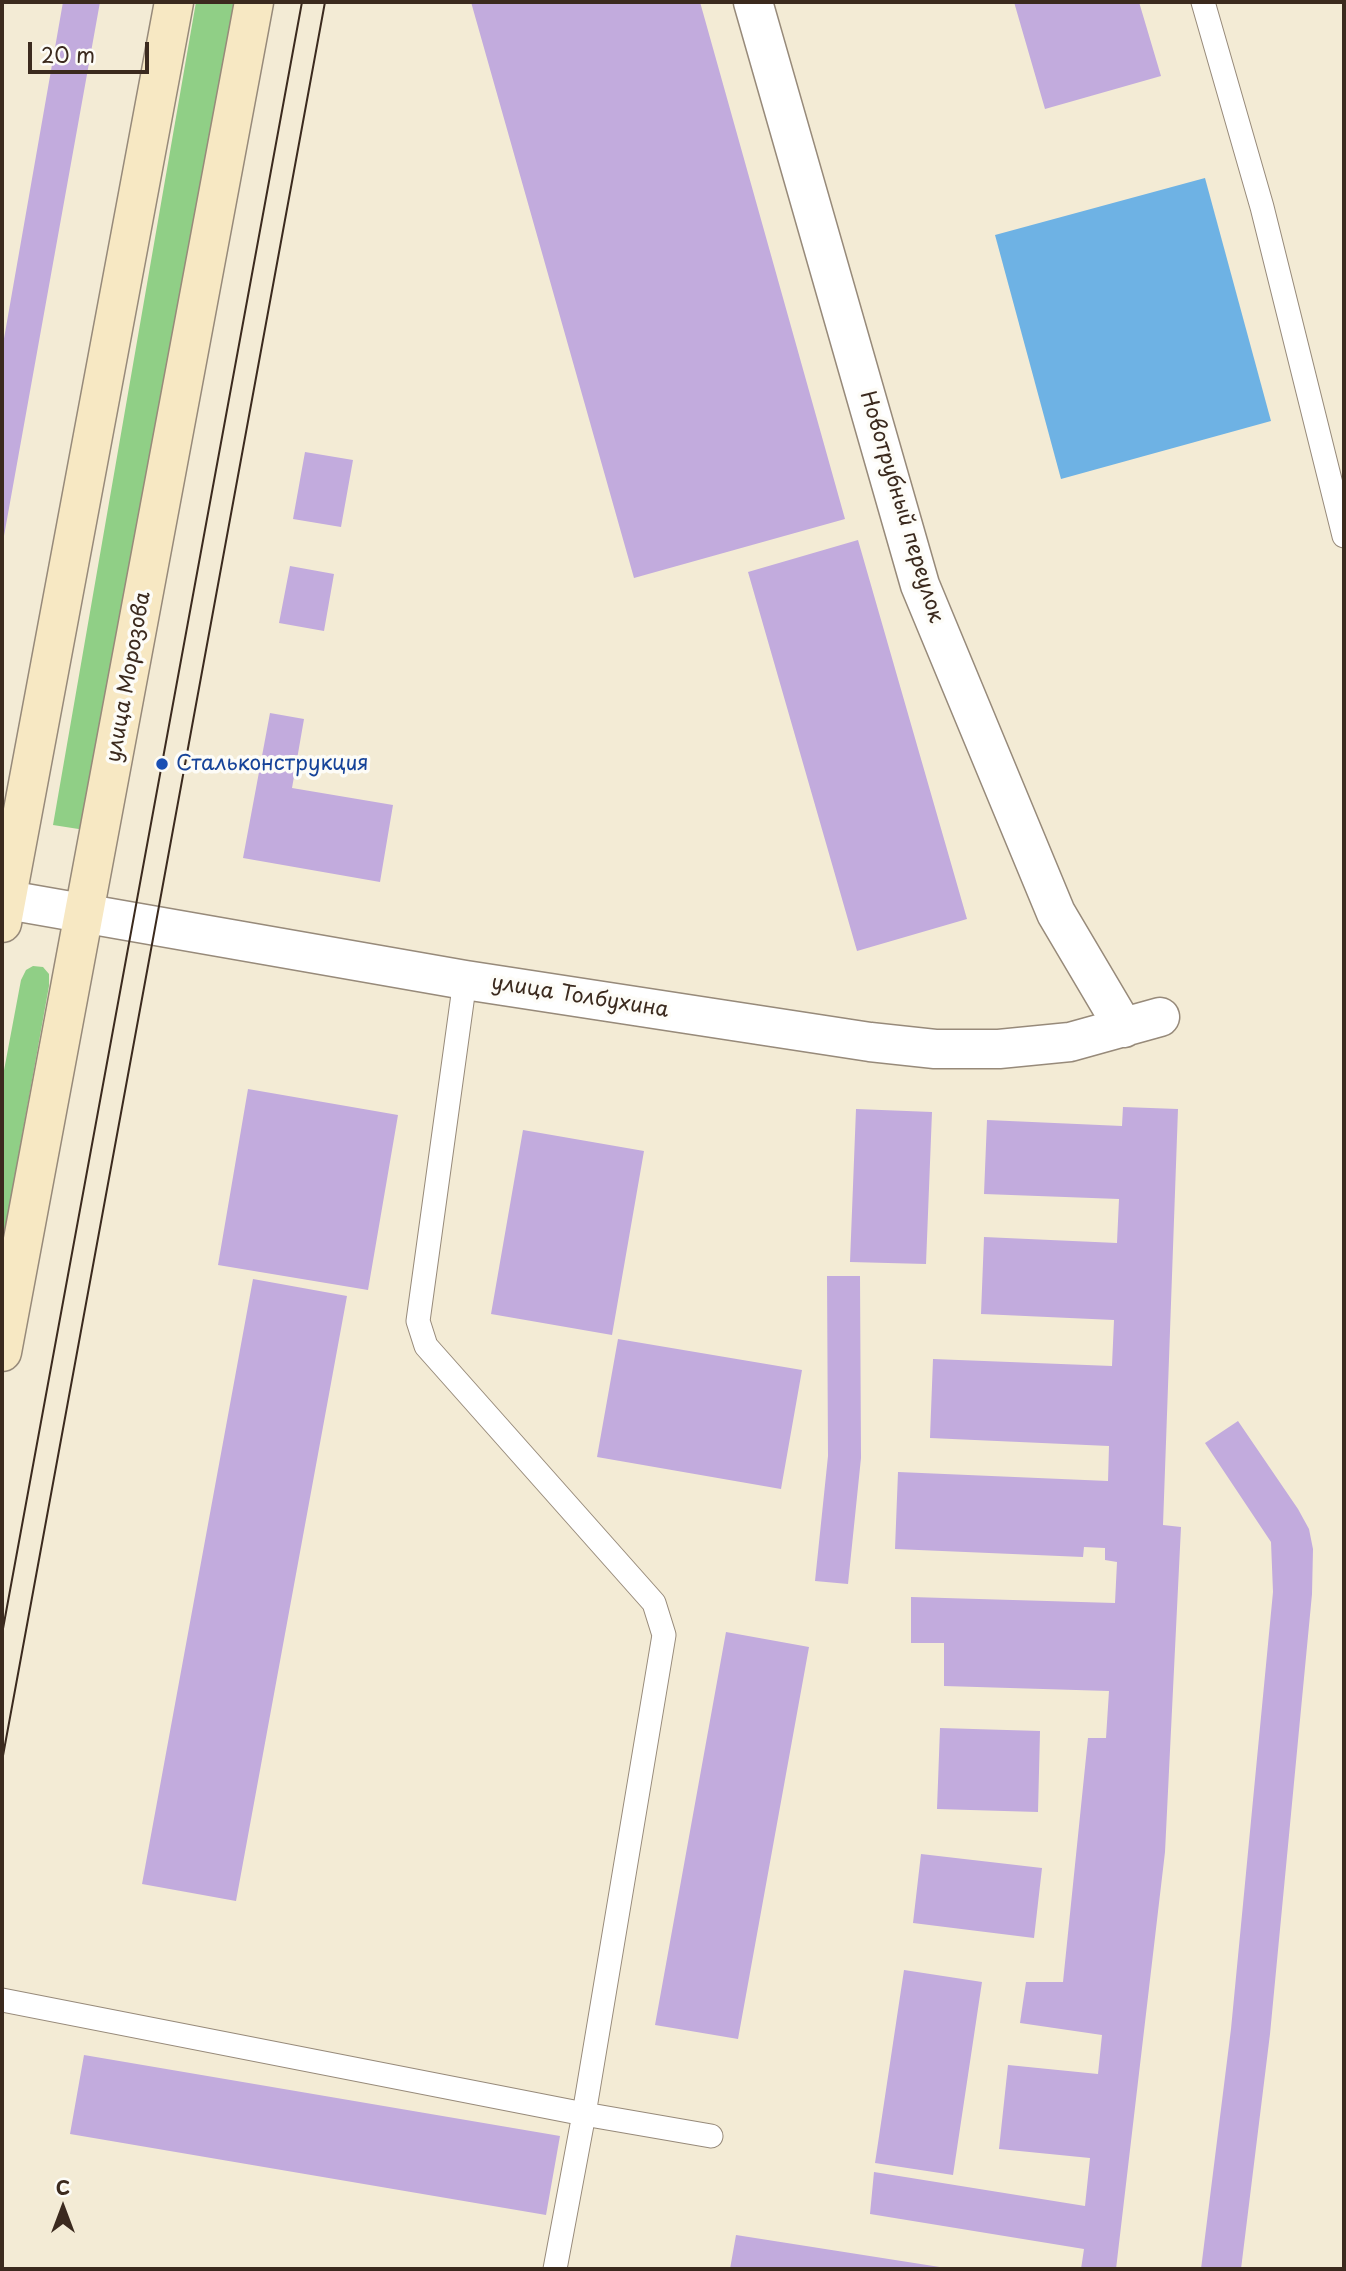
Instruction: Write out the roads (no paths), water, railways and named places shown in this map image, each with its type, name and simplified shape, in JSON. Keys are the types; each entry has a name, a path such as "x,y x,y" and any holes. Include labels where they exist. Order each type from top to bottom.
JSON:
{"main road":[{"path":"3,907 174,2"},
{"name":"улица Морозова","path":"2,1352 254,2"}],"street":[{"name":"Новотрубный переулок","path":"753,2 920,585 1056,913 1124,1028"},
{"name":"улица Толбухина","path":"3,907 83,914 465,980 870,1042 934,1049 999,1049 1070,1042 1160,1017"}],"lane":[{"path":"1203,2 1262,207 1344,536"},
{"path":"465,980 418,1321 426,1346 654,1602 664,1635 584,2114 555,2269"},
{"path":"2,2000 584,2114 711,2136"}],"water":[{"path":"1205,178 1271,421 1061,479 995,235"}],"tram line":[{"path":"2,1634 302,2"},
{"path":"2,1761 325,2"}],"place":[{"name":"Стальконструкция","path":"162,764"}]}
